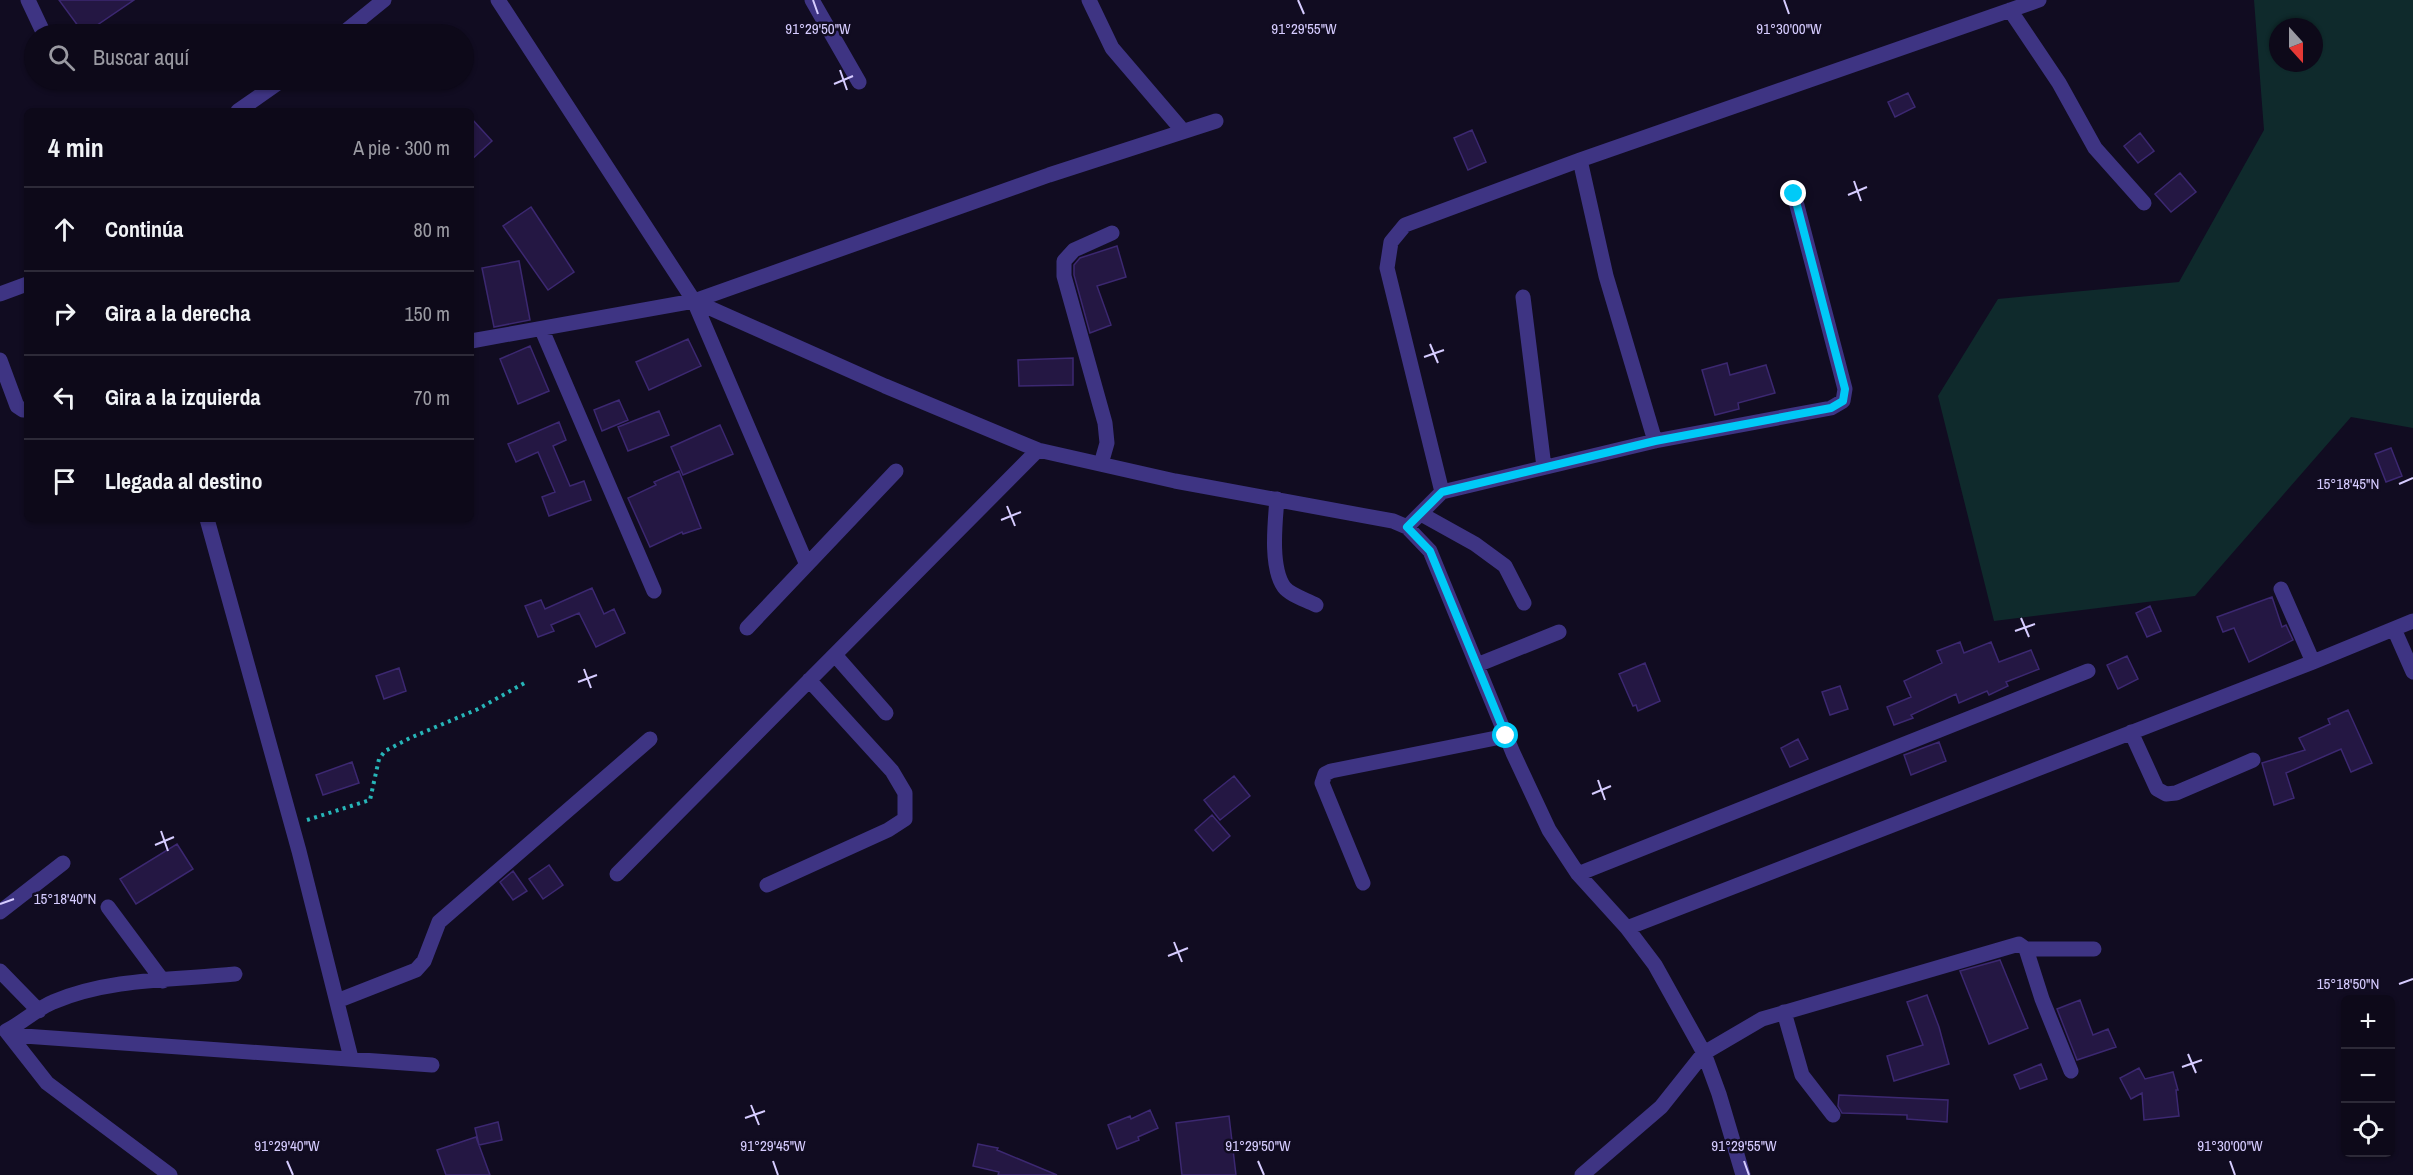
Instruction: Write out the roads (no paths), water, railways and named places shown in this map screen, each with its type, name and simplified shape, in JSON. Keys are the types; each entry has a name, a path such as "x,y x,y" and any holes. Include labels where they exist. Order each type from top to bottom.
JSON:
{"street":[{"path":"28,0 39,24"},
{"path":"354,24 384,0"},
{"path":"498,0 694,301 807,565"},
{"path":"812,0 859,82"},
{"path":"1089,0 1112,48 1184,131"},
{"path":"1442,492 1387,268 1391,242 1405,225 1580,160 2039,0"},
{"path":"2010,10 2059,83 2095,148 2144,203"},
{"path":"242,108 268,90"},
{"path":"474,341 694,301 1049,175 1216,121"},
{"path":"1580,160 1606,276 1655,441"},
{"path":"1407,527 1442,492 1655,441 1831,408 1843,401 1845,389 1794,194"},
{"path":"1101,464 1107,443 1105,423 1064,276 1064,261 1074,250 1112,233"},
{"path":"0,294 24,285"},
{"path":"1523,297 1544,467"},
{"path":"694,301 885,386 1038,450 1394,521 1407,527 1430,551 1506,736 1549,830 1578,873 1627,928 1655,965 1704,1053 1719,1094 1743,1175"},
{"path":"542,330 654,591"},
{"path":"0,360 17,406 24,410"},
{"path":"616,874 1038,450"},
{"path":"747,628 896,471"},
{"path":"1277,499 1275,531 1278,574 1285,588 1316,605"},
{"path":"1421,514 1475,544 1505,566 1524,603"},
{"path":"208,522 292,824 351,1058"},
{"path":"2281,589 2313,662"},
{"path":"1627,928 2313,662 2413,621"},
{"path":"2394,629 2413,672"},
{"path":"1477,665 1559,632"},
{"path":"835,655 886,713"},
{"path":"1578,873 2088,671"},
{"path":"767,885 888,830 905,819 905,793 892,771 809,680"},
{"path":"2131,732 2157,789 2166,794 2253,760"},
{"path":"1363,883 1322,783 1325,774 1506,736"},
{"path":"337,1000 416,970 424,961 439,922 650,739"},
{"path":"0,912 63,863"},
{"path":"108,907 163,981"},
{"path":"1582,1175 1661,1107 1704,1053 1762,1019 2019,944 2026,949 2094,949"},
{"path":"2026,949 2042,999 2071,1071"},
{"path":"0,971 39,1011"},
{"path":"5,1030 51,1002 96,986 235,974"},
{"path":"1784,1012 1802,1075 1833,1115"},
{"path":"5,1030 432,1065"},
{"path":"5,1030 47,1083 170,1175"}]}
